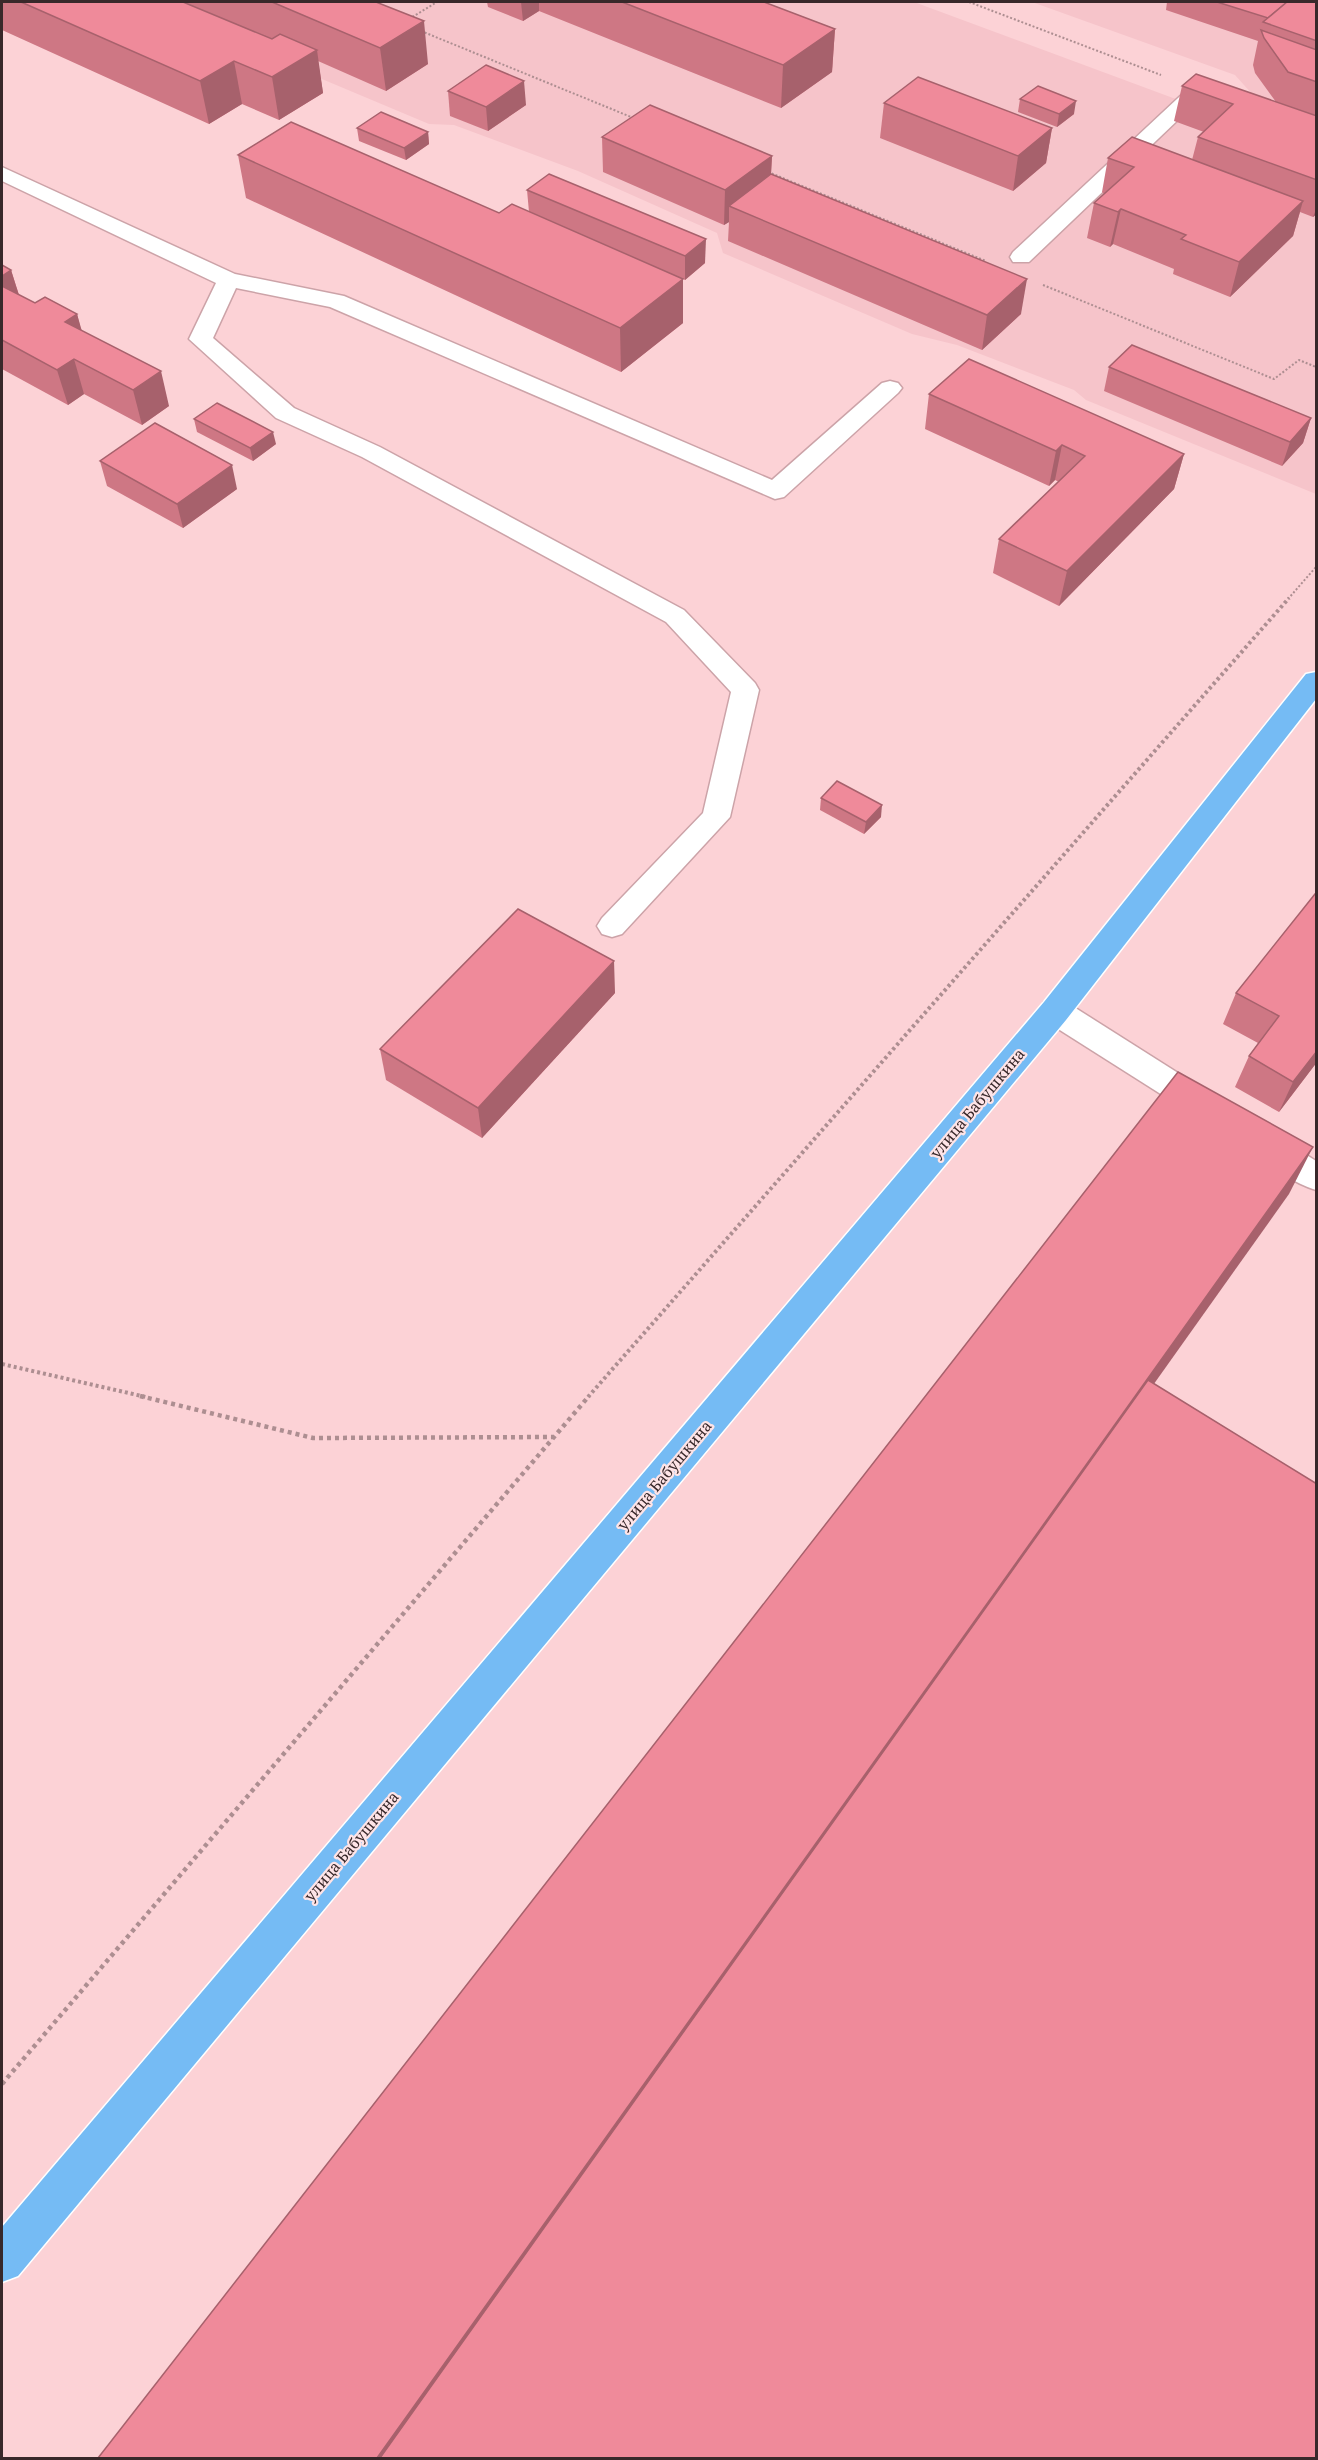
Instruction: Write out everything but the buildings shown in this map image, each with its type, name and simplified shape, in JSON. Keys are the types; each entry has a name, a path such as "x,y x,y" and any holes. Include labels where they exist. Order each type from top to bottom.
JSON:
{"main road":[{"name":"улица Бабушкина","path":"2,2260 1055,1011 1240,774 1317,681"}],"lane":[{"path":"1022,257 1199,89 1231,101"},
{"path":"2,172 229,280 336,301 775,491 890,388"},
{"path":"229,280 201,339 285,412 371,452 675,616 746,690 716,817 612,926"},
{"path":"1055,1011 1317,1177"}],"path":[{"path":"402,23 437,2"},
{"path":"969,2 1199,89"},
{"path":"413,28 645,122"},
{"path":"766,172 987,262"},
{"path":"1042,284 1274,379 1299,360 1317,367"},
{"path":"2,2084 553,1437 1317,567"},
{"path":"2,1364 15,1365 314,1438 553,1437"}],"shaded area":[{"path":"139,2 914,2 1173,98 1212,107 1316,146 1316,494 1086,400 1074,390 957,345 912,334 723,253 717,233 578,171 454,125 429,124"},
{"path":"1032,2 1316,2 1316,125 1262,105 1235,75"}]}
